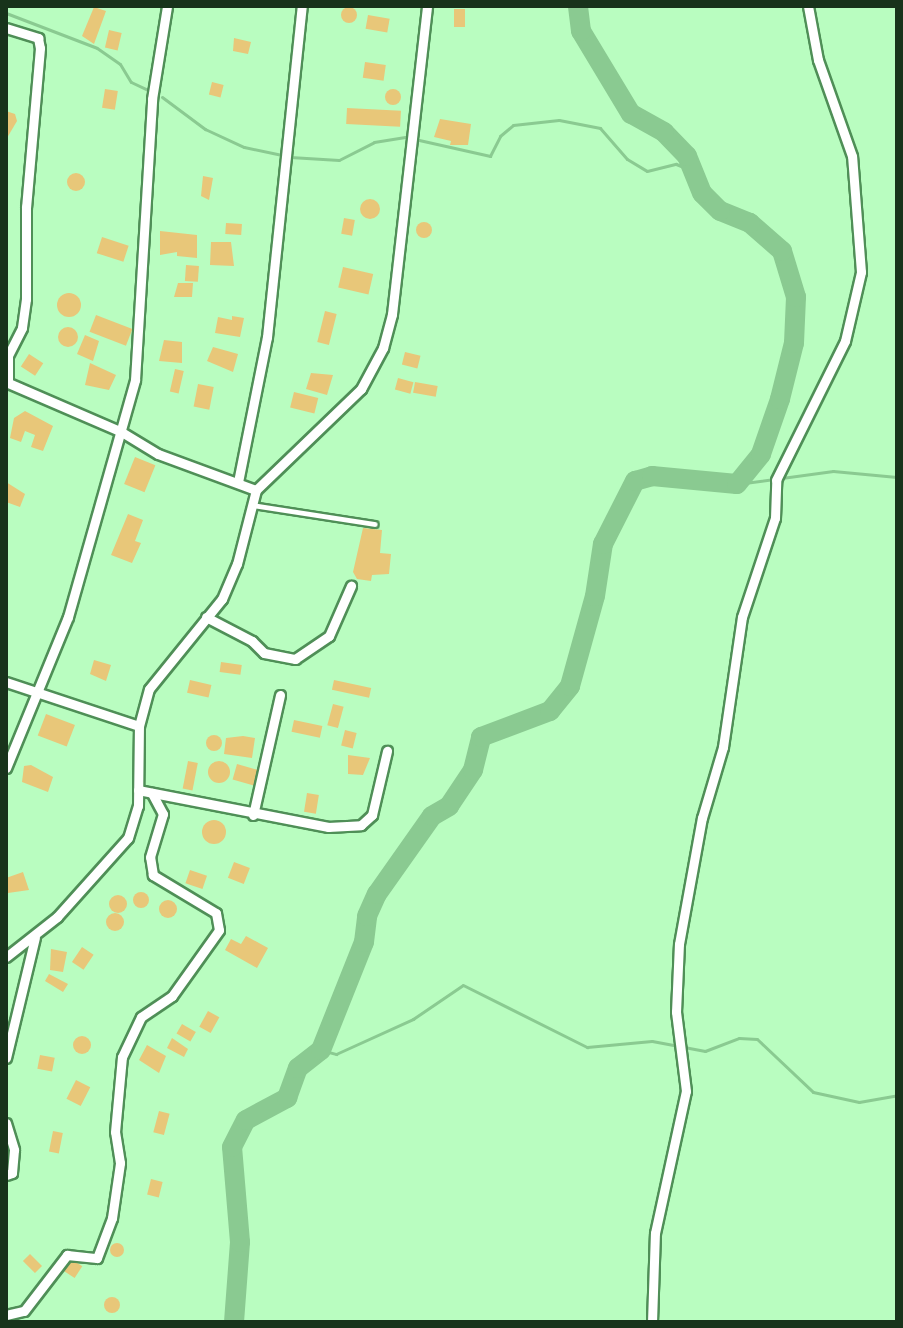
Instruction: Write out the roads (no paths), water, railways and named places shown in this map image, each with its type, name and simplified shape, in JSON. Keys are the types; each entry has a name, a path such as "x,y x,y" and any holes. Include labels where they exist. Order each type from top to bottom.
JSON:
{"street":[{"path":"6,768 75,595 120,431 142,335 152,99 167,6"},
{"path":"238,482 267,337 302,6"},
{"path":"6,957 35,937 128,838 138,790 139,726 156,676 206,617 237,564 256,490 361,389 383,348 392,314 427,6"},
{"path":"652,1322 655,1233 686,1091 676,1023 678,955 699,832 723,747 742,617 775,518 776,480 845,341 861,272 852,156 818,60 808,6"},
{"path":"6,28 38,38 40,48 26,207 26,299 22,328 8,355 7,386 120,431 158,454 256,490"},
{"path":"206,617 252,641 264,653 295,659 329,636 351,586"},
{"path":"6,682 139,726"},
{"path":"253,815 280,695"},
{"path":"138,790 253,815 328,827 369,823 387,751"},
{"path":"6,1315 24,1311 67,1255 97,1258 112,1218 119,1171 115,1132 122,1057 141,1017 172,996 219,930 216,913 153,875 150,857 163,814 152,793"},
{"path":"6,1058 35,937"},
{"path":"6,1123 14,1150 12,1173 6,1175"},
{"path":"6,1315 13,1322"}],"lane":[{"path":"251,504 375,524"}],"waterway":[{"path":"234,1322 240,1242 232,1147 246,1120 287,1098 298,1068 321,1050 364,942 367,916 377,894 432,816 449,806 473,770 481,737 550,711 570,686 595,596 603,544 635,481 652,476 737,484 761,454 780,399 794,343 796,297 782,251 750,223 720,211 702,193 687,156 664,132 631,114 581,31 578,6"},
{"path":"6,13 97,48 120,64 131,82 148,90"},
{"path":"162,97 205,129 244,147 283,155"},
{"path":"419,140 490,156 500,136 513,125 559,120 600,128 627,159 647,171 676,164 693,171"},
{"path":"290,157 339,160 374,142 407,137"},
{"path":"737,484 833,471 897,477"},
{"path":"321,1050 336,1054 413,1019 463,985 587,1047 652,1041 705,1051 739,1038 757,1039 813,1092 859,1102 897,1095"}]}
